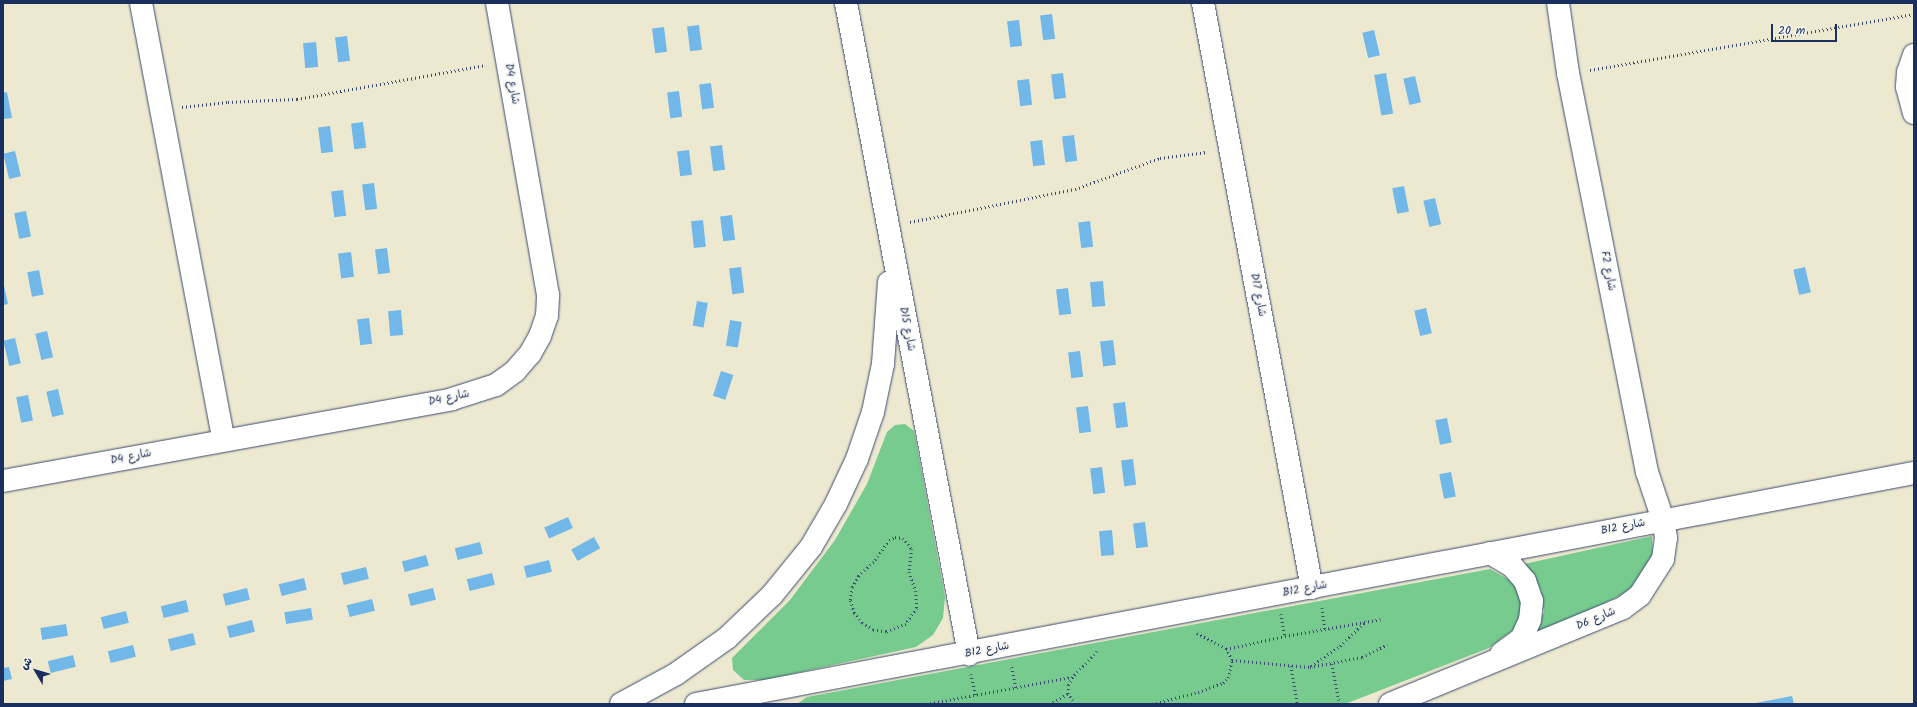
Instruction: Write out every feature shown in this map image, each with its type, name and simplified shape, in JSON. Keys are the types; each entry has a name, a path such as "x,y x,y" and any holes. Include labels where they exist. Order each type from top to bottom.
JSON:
{"street":[{"path":"141,3 224,439"},
{"name":"D4 شارع","path":"3,481 474,393 496,384 515,371 530,354 545,322 548,295 497,3"},
{"name":"D15 شارع","path":"846,3 970,662"},
{"name":"D17 شارع","path":"1203,3 1317,595"},
{"name":"F2 شارع","path":"1557,9 1568,74 1648,472 1663,520"},
{"path":"1914,55 1908,72 1907,87 1914,113"},
{"path":"621,704 676,674 727,638 772,595 811,547 836,504 862,446 873,412 883,364 889,233"},
{"name":"B12 شارع","path":"696,704 806,684 970,662 1317,595 1490,553 1914,473"},
{"name":"D6 شارع","path":"1390,704 1474,671 1623,608 1640,595 1652,578 1662,559 1666,538 1663,520"},
{"name":"D6 شارع","path":"1474,671 1521,638 1530,620 1532,600 1525,581 1512,566 1490,553"},
{"path":"783,704 786,698 806,684"}],"path":[{"path":"1568,74 1914,14"},
{"path":"162,111 205,103 321,96 508,61"},
{"path":"889,233 1075,189 1160,158 1230,149"},
{"path":"895,537 909,542 912,549 909,572 917,600 917,608 906,624 886,632 873,630 862,623 854,613 850,600 852,587 858,576 880,552 889,540 895,537"},
{"path":"1317,595 1325,629"},
{"path":"1281,611 1285,636"},
{"path":"1226,649 1285,636 1381,619"},
{"path":"1310,667 1340,646 1366,621"},
{"path":"1152,704 1223,683 1231,672 1232,660 1226,649 1188,629"},
{"path":"1232,660 1310,667 1332,664 1362,657 1386,645"},
{"path":"1075,704 1068,694 1072,677 1098,650"},
{"path":"970,662 976,695"},
{"path":"1011,663 1016,688"},
{"path":"1332,664 1339,700"},
{"path":"1291,666 1298,704"},
{"path":"926,704 1072,677"},
{"path":"1049,704 1068,694"},
{"path":"942,701 946,704"}],"green space":[{"path":"905,424 914,431 945,597 943,618 933,635 916,647 764,680 744,680 733,670 732,658 790,600 835,540 867,484 887,432 895,425"},
{"path":"1652,536 1653,559 1635,588 1531,640 1544,612 1540,588 1524,564"},
{"path":"1490,569 1515,583 1523,605 1518,626 1489,648 1345,704 797,704 807,697"}],"water":[{"path":"1052,14 1055,39 1043,40 1040,15"},
{"path":"1019,20 1022,46 1010,47 1007,21"},
{"path":"699,25 702,50 690,51 687,26"},
{"path":"664,27 667,52 655,53 652,28"},
{"path":"1374,30 1380,55 1368,58 1362,33"},
{"path":"347,36 350,61 338,62 335,37"},
{"path":"316,42 318,67 305,68 303,43"},
{"path":"1063,73 1066,98 1054,99 1051,74"},
{"path":"1386,73 1393,113 1381,115 1374,75"},
{"path":"1415,76 1421,102 1409,105 1403,79"},
{"path":"1029,79 1032,105 1020,106 1017,80"},
{"path":"711,83 714,108 702,109 699,84"},
{"path":"679,91 682,117 670,118 667,92"},
{"path":"7,92 12,118 3,119 3,93"},
{"path":"363,122 366,148 354,149 351,123"},
{"path":"330,126 333,152 321,153 318,127"},
{"path":"1074,135 1077,161 1065,162 1062,136"},
{"path":"1042,140 1045,165 1033,166 1030,141"},
{"path":"722,145 725,170 713,171 710,146"},
{"path":"689,150 692,175 680,176 677,151"},
{"path":"15,151 21,176 9,179 3,154"},
{"path":"374,183 377,209 365,210 362,184"},
{"path":"1404,186 1409,212 1397,214 1392,188"},
{"path":"343,190 346,216 334,217 331,191"},
{"path":"1435,198 1441,224 1429,227 1423,201"},
{"path":"26,211 31,237 19,239 14,213"},
{"path":"732,215 735,240 723,241 720,216"},
{"path":"703,220 706,247 694,248 691,221"},
{"path":"1090,221 1093,247 1081,248 1078,222"},
{"path":"387,248 390,273 378,274 375,249"},
{"path":"351,252 354,277 341,278 338,254"},
{"path":"741,267 744,293 732,294 729,268"},
{"path":"1805,267 1811,292 1799,295 1793,270"},
{"path":"39,270 44,295 32,297 27,272"},
{"path":"3,281 8,304 3,305"},
{"path":"1103,281 1105,306 1092,307 1090,282"},
{"path":"1068,288 1071,314 1059,315 1056,289"},
{"path":"697,301 708,303 703,328 693,326"},
{"path":"1426,308 1432,333 1420,336 1414,311"},
{"path":"401,310 403,335 390,336 388,311"},
{"path":"369,318 372,344 360,345 357,319"},
{"path":"730,320 742,322 738,348 726,346"},
{"path":"47,331 53,357 41,360 35,334"},
{"path":"15,338 21,363 9,366 3,341"},
{"path":"1113,340 1116,365 1103,366 1100,342"},
{"path":"1080,351 1083,377 1071,378 1068,352"},
{"path":"721,371 733,375 725,400 713,396"},
{"path":"58,389 64,414 52,417 46,392"},
{"path":"28,395 33,421 21,423 16,397"},
{"path":"1125,402 1128,427 1116,428 1113,403"},
{"path":"1088,406 1091,432 1079,433 1076,407"},
{"path":"1447,418 1452,443 1440,445 1435,420"},
{"path":"1133,459 1136,485 1124,486 1121,460"},
{"path":"1102,467 1105,493 1093,494 1090,468"},
{"path":"1451,472 1456,497 1444,499 1439,474"},
{"path":"568,517 573,528 549,539 544,528"},
{"path":"1145,522 1148,547 1136,548 1133,523"},
{"path":"1112,530 1114,555 1101,556 1099,531"},
{"path":"594,537 600,548 578,561 571,550"},
{"path":"480,542 483,554 458,560 455,548"},
{"path":"426,555 429,566 405,572 402,561"},
{"path":"549,560 552,572 527,578 524,566"},
{"path":"366,567 369,579 344,585 341,573"},
{"path":"492,573 495,585 470,591 467,579"},
{"path":"304,578 307,590 282,596 279,584"},
{"path":"247,588 250,600 226,606 223,594"},
{"path":"433,588 436,600 411,606 408,594"},
{"path":"372,599 375,611 350,617 347,605"},
{"path":"186,600 189,612 164,618 161,606"},
{"path":"311,608 313,620 286,624 284,612"},
{"path":"126,611 129,623 104,629 101,617"},
{"path":"252,620 255,632 230,638 227,626"},
{"path":"66,624 68,636 42,640 40,628"},
{"path":"193,633 196,645 171,651 168,639"},
{"path":"133,645 136,657 111,663 108,651"},
{"path":"73,655 76,667 51,673 48,661"},
{"path":"9,667 12,679 3,681 3,668"},
{"path":"1792,696 1794,704 1751,704"}]}
